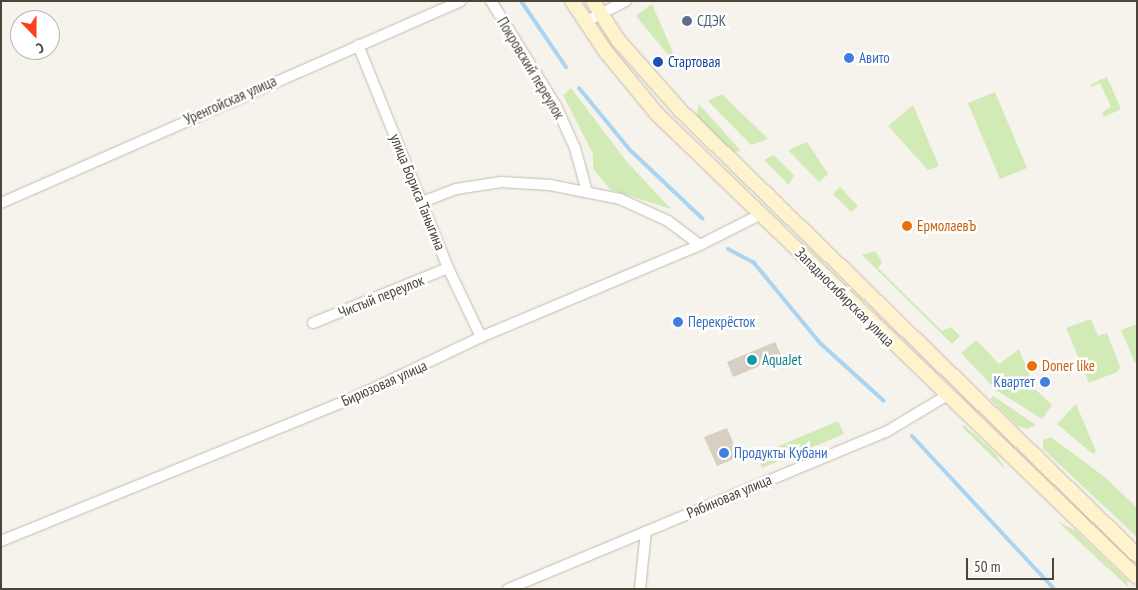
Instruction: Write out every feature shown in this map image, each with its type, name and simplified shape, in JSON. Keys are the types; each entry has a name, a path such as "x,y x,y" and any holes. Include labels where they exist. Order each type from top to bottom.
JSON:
{"main road":[{"name":"Западносибирская улица","path":"572,1 585,22 658,114 946,396 1137,577"},
{"name":"Западносибирская улица","path":"597,7 618,40 681,110 1137,555"}],"street":[{"name":"Уренгойская улица","path":"1,203 461,1"},
{"name":"Покровский переулок","path":"491,1 556,106 575,148 587,192"},
{"path":"585,22 597,7 626,1"},
{"name":"улица Бориса Таныгина","path":"358,46 448,268 481,337"},
{"path":"422,202 456,189 501,182 587,192 620,200 668,221 700,245"},
{"name":"Бирюзовая улица","path":"1,541 353,398 481,337 700,245 761,214"},
{"name":"Чистый переулок","path":"313,323 448,268"},
{"name":"Рябиновая улица","path":"508,589 886,432 946,396"},
{"path":"640,589 646,531"}],"green space":[{"path":"652,4 675,57 674,62 636,16"},
{"path":"1107,77 1121,109 1104,117 1102,112 1111,107 1100,83 1091,87 1091,84"},
{"path":"571,88 627,162 671,209 611,190 593,169 593,154 563,95"},
{"path":"995,92 1027,168 1000,179 968,103"},
{"path":"722,94 768,139 751,145 708,101"},
{"path":"699,104 741,151 733,152 696,117"},
{"path":"913,105 939,166 928,170 888,126"},
{"path":"807,142 828,174 819,182 788,150"},
{"path":"774,155 794,175 789,185 764,160"},
{"path":"840,187 858,206 851,212 833,194"},
{"path":"875,251 882,262 878,268 942,331 951,327 960,336 952,344 862,255"},
{"path":"1091,319 1098,336 1107,333 1120,367 1117,372 1089,383 1066,328"},
{"path":"1137,324 1137,362 1135,363 1121,330"},
{"path":"976,340 999,364 1019,349 1035,389 1052,405 1042,419 996,390 961,353"},
{"path":"993,396 1036,425 1027,429 1017,426 990,399"},
{"path":"1076,404 1096,451 1093,454 1057,424"},
{"path":"838,421 844,434 762,468 757,455"},
{"path":"964,425 995,453 1006,470 962,427"},
{"path":"1051,437 1106,478 1137,508 1137,537 1043,449 1043,440"},
{"path":"1057,521 1076,531 1127,580 1128,587"}],"building":[{"name":"AquaJet","path":"775,342 782,357 733,377 727,362"},
{"path":"727,428 739,457 717,466 704,437"}],"waterway":[{"path":"521,1 566,67"},
{"path":"579,88 630,150 703,219"},
{"path":"728,249 754,263 820,343 884,401"},
{"path":"912,436 1054,589"}],"place":[{"name":"СДЭК","path":"687,21"},
{"name":"Авито","path":"849,58"},
{"name":"Стартовая","path":"658,62"},
{"name":"ЕрмолаевЪ","path":"907,226"},
{"name":"Перекрёсток","path":"678,322"},
{"name":"AquaJet","path":"752,360"},
{"name":"Doner like","path":"1032,366"},
{"name":"Квартет","path":"1045,382"},
{"name":"Продукты Кубани","path":"724,453"}]}
